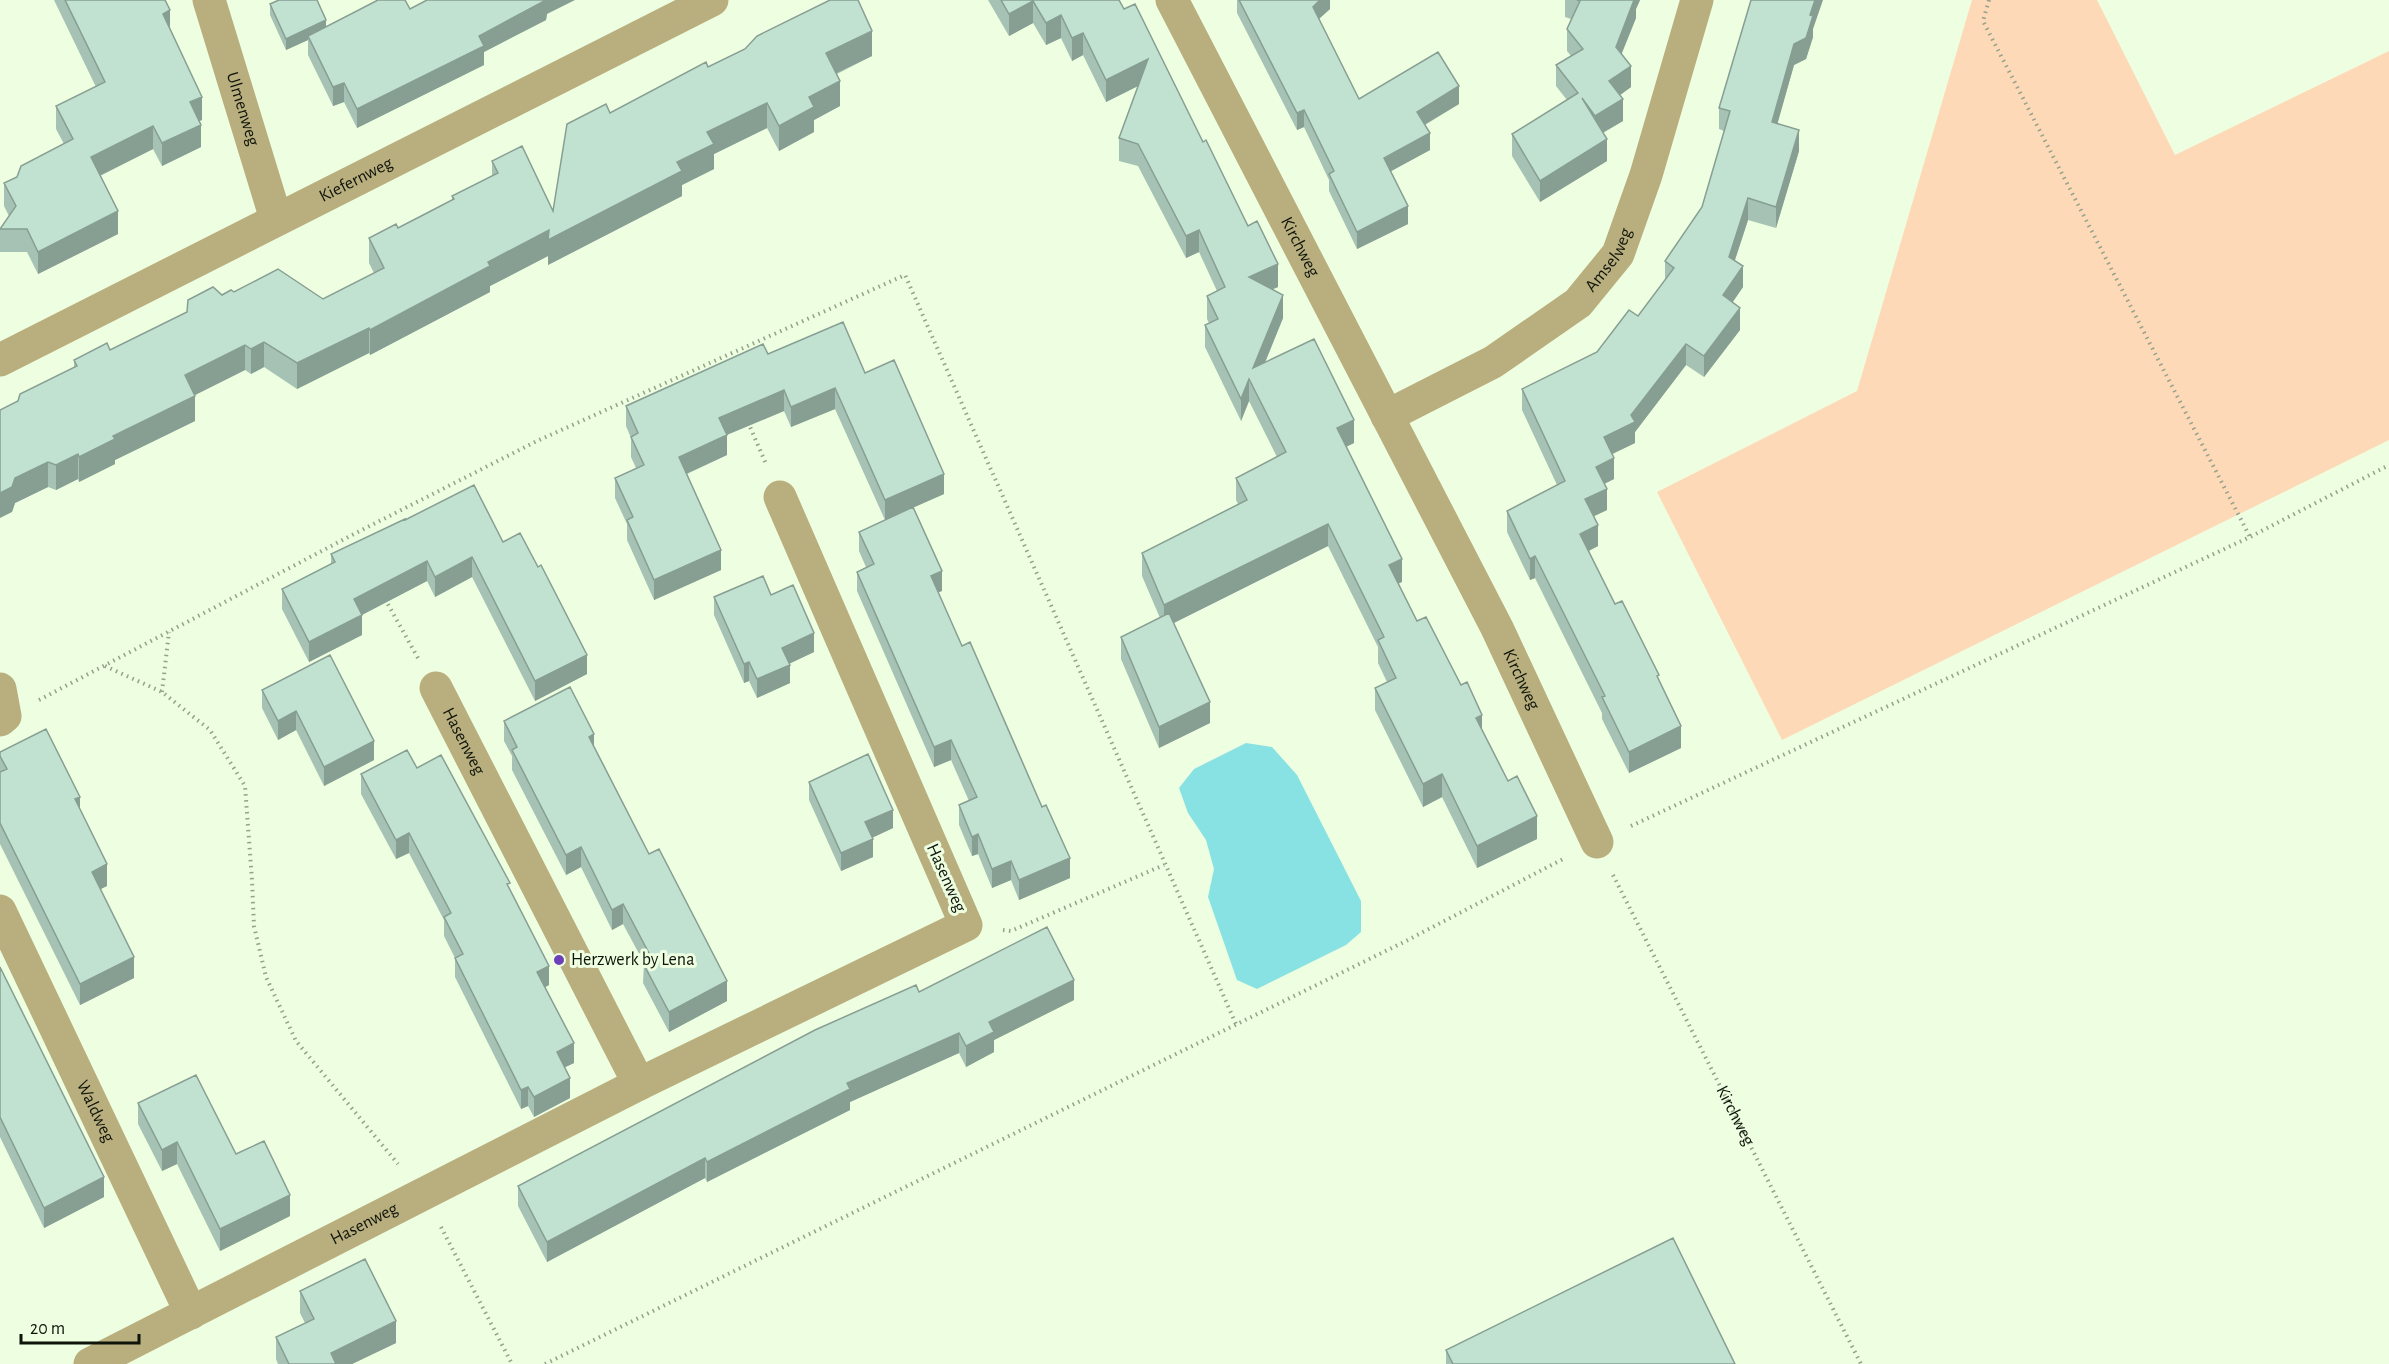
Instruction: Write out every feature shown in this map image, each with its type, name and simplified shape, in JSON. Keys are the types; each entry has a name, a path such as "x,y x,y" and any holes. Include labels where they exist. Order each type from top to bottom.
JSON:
{"street":[{"name":"Ulmenweg","path":"209,0 276,219"},
{"name":"Kiefernweg","path":"0,360 712,0"},
{"name":"Kirchweg","path":"1172,0 1497,628 1597,842"},
{"name":"Amselweg","path":"1387,416 1493,362 1578,303 1618,254 1646,176 1697,0"},
{"name":"Hasenweg","path":"90,1364 639,1084 966,925 780,497"},
{"name":"Hasenweg","path":"436,688 639,1084"},
{"name":"Waldweg","path":"0,911 191,1313"}],"path":[{"path":"1989,0 1983,21 2250,537"},
{"path":"2,708 104,666 352,535 537,441 905,275 1236,1024"},
{"path":"720,357 725,368"},
{"path":"744,412 780,497"},
{"path":"545,1364 1404,942 1597,842 2250,537 2389,465"},
{"path":"352,535 357,544"},
{"path":"382,593 436,688"},
{"path":"162,692 169,632"},
{"path":"104,666 162,692 210,730 245,786 254,926 266,977 296,1041 358,1119 423,1194 512,1364"},
{"name":"Kirchweg","path":"1597,842 1861,1364"},
{"path":"966,925 1011,931 1164,865"}],"shaded area":[{"path":"1972,0 2097,0 2175,155 2389,51 2389,440 1782,740 1657,492 1857,391"}],"water":[{"path":"1246,743 1272,747 1297,775 1361,901 1361,932 1346,945 1257,989 1237,980 1208,897 1214,869 1206,840 1188,813 1179,788 1194,769"}],"building":[{"path":"65,0 165,0 170,10 163,14 202,97 190,102 201,125 162,143 153,126 91,157 118,211 38,252 27,229 0,229 16,206 4,183 17,177 21,166 73,139 56,106 105,82"},
{"path":"279,0 317,0 326,20 286,39 270,4"},
{"path":"378,0 405,0 410,9 427,0 546,0 479,36 484,46 357,109 344,83 333,87 308,36"},
{"path":"830,0 858,0 872,31 826,53 840,81 809,97 814,107 779,126 767,103 707,132 714,144 677,162 682,171 548,240 549,230 488,262 490,266 370,330 369,328 297,363 264,342 251,349 245,345 185,375 195,396 113,436 115,439 79,457 78,454 56,465 48,462 15,478 12,487 0,493 0,410 18,401 20,394 77,366 74,360 107,343 110,350 187,312 188,300 213,287 222,295 231,290 234,292 278,269 323,299 384,268 369,238 396,224 398,228 454,199 452,196 498,173 492,161 522,146 553,211 567,124 606,104 610,113 706,62 708,67 745,49 757,36"},
{"path":"1001,0 1119,0 1124,9 1135,4 1203,142 1206,140 1248,226 1257,221 1278,264 1249,277 1283,295 1253,368 1314,339 1354,420 1337,428 1402,559 1389,565 1417,621 1426,617 1461,685 1467,682 1482,715 1476,718 1508,781 1517,776 1537,816 1477,846 1442,774 1423,784 1375,688 1396,678 1378,640 1384,637 1328,524 1164,605 1142,553 1247,500 1236,478 1286,452 1249,379 1241,399 1205,325 1218,319 1207,296 1225,287 1199,230 1186,236 1138,144 1119,138 1148,59 1106,80 1083,33 1072,38 1061,15 1046,23 1033,1 1009,14"},
{"path":"1239,0 1320,0 1313,7 1359,99 1438,52 1459,86 1417,112 1430,133 1384,158 1408,206 1357,232 1329,174 1334,171 1304,110 1297,113"},
{"path":"1577,0 1634,0 1616,47 1631,66 1609,81 1623,99 1595,116 1582,98 1607,139 1540,181 1512,134 1578,93 1556,65 1583,49 1567,29 1580,1"},
{"path":"1751,0 1815,0 1806,38 1794,44 1772,122 1799,130 1776,207 1748,198 1729,257 1743,266 1723,295 1740,308 1704,356 1686,344 1631,415 1635,422 1604,437 1614,458 1596,467 1607,489 1585,499 1598,525 1580,534 1615,604 1622,601 1659,675 1657,676 1681,726 1629,752 1602,697 1605,696 1535,556 1530,559 1507,511 1565,481 1522,389 1597,352 1629,310 1638,316 1674,268 1665,261 1702,207 1730,111 1719,108"},
{"path":"843,322 865,373 894,360 944,474 885,500 835,388 791,407 784,390 719,418 727,435 679,457 721,550 654,580 627,520 633,517 615,478 644,465 631,437 638,433 626,406 763,344 768,354"},
{"path":"474,485 503,542 520,533 538,567 541,565 587,655 535,681 472,557 435,577 427,561 354,599 362,615 309,642 282,589 335,562 331,554"},
{"path":"913,507 942,571 931,576 962,646 970,642 1042,807 1046,805 1070,858 1019,880 1011,861 992,869 978,834 972,837 959,805 977,797 951,740 934,747 857,572 874,564 859,532"},
{"path":"763,576 771,595 793,585 814,633 782,648 790,665 757,679 749,662 744,664 714,597"},
{"path":"1169,613 1210,702 1159,727 1121,637"},
{"path":"330,655 374,741 324,767 296,711 278,721 262,690"},
{"path":"570,687 594,734 589,737 649,854 659,849 727,981 669,1012 643,963 652,959 623,904 612,910 581,847 566,855 512,750 517,747 504,721"},
{"path":"46,729 80,797 75,799 107,864 92,872 134,957 80,984 0,823 0,772 7,769 0,752"},
{"path":"407,750 417,768 441,755 510,883 507,884 549,966 537,972 574,1043 557,1052 570,1078 534,1097 528,1087 521,1090 455,958 463,954 444,917 451,913 409,833 396,840 361,774"},
{"path":"868,754 893,810 865,822 873,839 841,853 809,782"},
{"path":"1047,927 1074,980 989,1022 994,1032 966,1046 959,1033 847,1083 850,1089 707,1162 705,1158 547,1242 518,1186 815,1030 916,985 919,992"},
{"path":"0,967 104,1177 44,1208 0,1117"},
{"path":"196,1075 236,1154 264,1141 290,1195 220,1229 177,1142 162,1150 138,1103"},
{"path":"1673,1238 1735,1364 1453,1364 1446,1350"},
{"path":"365,1259 396,1321 331,1353 336,1364 289,1364 276,1337 314,1319 300,1291"}],"place":[{"name":"Herzwerk by Lena","path":"559,960"}]}
